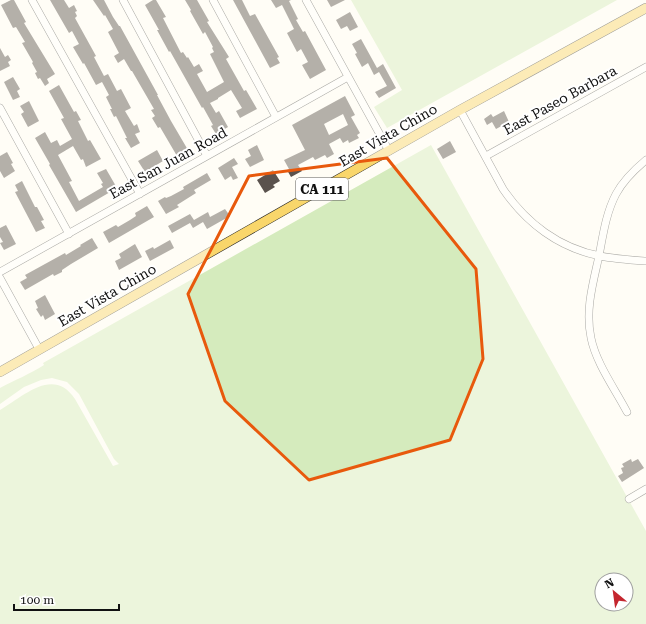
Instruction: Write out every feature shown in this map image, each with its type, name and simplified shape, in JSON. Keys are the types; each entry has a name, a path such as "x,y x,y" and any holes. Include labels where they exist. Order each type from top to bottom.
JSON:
{"main road":[{"name":"East Vista Chino","path":"0,372 460,110 646,8"}],"street":[{"path":"32,0 140,194"},
{"path":"123,0 207,156"},
{"path":"213,0 276,117"},
{"path":"306,0 389,151"},
{"name":"East Paseo Barbara","path":"486,156 646,67"},
{"name":"East San Juan Road","path":"0,272 348,77"},
{"path":"0,108 69,234"},
{"path":"460,110 511,200 529,220 543,232 573,248 599,256 646,261"},
{"path":"627,412 599,360 591,339 589,328 589,307 607,216 616,194 631,174 646,160"},
{"path":"0,278 39,349"},
{"path":"629,498 646,489"}],"highlighted area":[{"path":"387,158 476,269 483,359 450,440 309,480 225,401 188,294 249,176"}],"green space":[{"path":"351,0 617,0 387,128 374,107 402,90"},
{"path":"431,145 646,531 646,624 0,624 0,410 38,387 57,385 66,389 75,399 113,466 119,464 114,459 79,394 67,382 52,378 41,380 24,387 0,404 0,388 44,365 43,363"}],"building":[{"path":"14,0 26,22 24,23 55,74 47,79 49,83 45,86 40,78 38,79 35,73 37,72 32,63 33,62 22,43 25,42 16,27 13,28 1,5"},
{"path":"50,0 64,0 69,8 74,5 77,11 75,12 77,16 75,18 96,56 94,57 104,76 108,74 117,91 121,89 131,108 125,111 134,126 137,124 140,132 135,134 140,143 131,148 116,116 114,117 110,109 112,109 106,97 109,95 102,82 96,85 73,47 79,44 72,31 69,33"},
{"path":"93,0 104,0 113,17 120,26 188,150 177,156 160,127 158,128 152,118 155,116 151,110 154,109 132,71 124,59 118,63 114,56 119,53 108,32 113,29 105,15 104,16"},
{"path":"153,0 156,0 166,17 163,18 181,53 183,52 187,58 188,57 194,67 199,64 203,71 197,74 207,92 224,82 210,54 214,52 213,47 205,32 203,34 185,0 197,0 209,21 207,22 229,57 226,59 244,91 246,90 257,109 240,118 236,111 242,108 231,90 210,103 216,113 219,111 228,127 216,134 211,126 213,125 170,51 169,52 145,5"},
{"path":"233,0 242,0 250,16 255,14 279,57 277,58 280,63 270,68"},
{"path":"271,0 291,0 289,1 298,19 296,20 303,32 305,31 326,70 310,79 302,65 308,62 301,49 297,52 287,33 294,29 282,5 276,8"},
{"path":"327,0 345,0 331,7"},
{"path":"350,12 358,27 350,31 347,26 341,29 336,20"},
{"path":"361,39 377,68 383,64 396,88 379,98 375,92 387,86 379,72 374,75 368,63 362,67 355,54 357,53 352,44"},
{"path":"0,48 5,57 8,55 11,60 8,62 10,66 0,71"},
{"path":"13,77 20,89 17,91 20,97 13,100 4,82"},
{"path":"59,85 74,112 76,111 81,120 78,121 88,141 90,140 101,159 86,167 83,159 81,160 73,146 58,155 72,181 69,182 79,201 103,187 101,184 103,183 97,173 106,169 117,188 76,212 35,138 45,132 51,143 57,140 60,146 72,139 61,119 64,118 49,91"},
{"path":"345,96 355,115 351,117 360,133 357,135 359,138 349,143 348,140 343,143 340,138 329,144 334,154 327,158 325,155 315,160 313,157 298,165 302,171 291,177 284,160 305,150 292,125","holes":["343,114 348,125 329,135 324,124"]},
{"path":"29,101 39,121 28,127 21,114 24,112 20,106"},
{"path":"504,111 509,122 496,129 492,122 487,125 484,119 491,114 493,117"},
{"path":"450,141 456,152 443,159 437,149"},
{"path":"257,145 264,160 250,167 245,159 251,156 248,150"},
{"path":"157,150 163,161 145,172 138,161"},
{"path":"7,152 13,163 11,164 15,171 4,178 0,171 0,156"},
{"path":"234,158 238,164 232,167 238,178 233,180 231,176 225,180 218,168"},
{"path":"273,170 280,181 273,185 275,187 265,193 257,180"},
{"path":"207,173 211,180 194,190 196,193 177,205 179,207 166,214 158,201 184,189 183,187"},
{"path":"22,181 35,207 37,207 44,220 41,221 45,228 36,232 15,192 18,191 15,185"},
{"path":"147,206 154,217 109,243 103,232 116,225 118,227 130,220 136,216 135,213"},
{"path":"225,209 230,216 207,229 203,222 193,228 190,223 172,233 168,226 190,214 194,220 208,212 210,217"},
{"path":"6,225 16,244 4,250 0,243 3,242 0,237 0,228"},
{"path":"92,238 98,248 62,270 62,272 54,276 53,274 25,290 20,282 27,278 25,275 65,253 66,255"},
{"path":"170,240 174,248 150,261 145,251 153,247 154,249"},
{"path":"135,244 142,257 119,270 115,261 121,258 119,254"},
{"path":"45,295 55,314 45,320 43,315 41,317 36,309 38,308 35,301"},
{"path":"631,459 632,462 638,459 644,468 622,482 618,476 623,473 621,468 624,467 622,464"}]}
